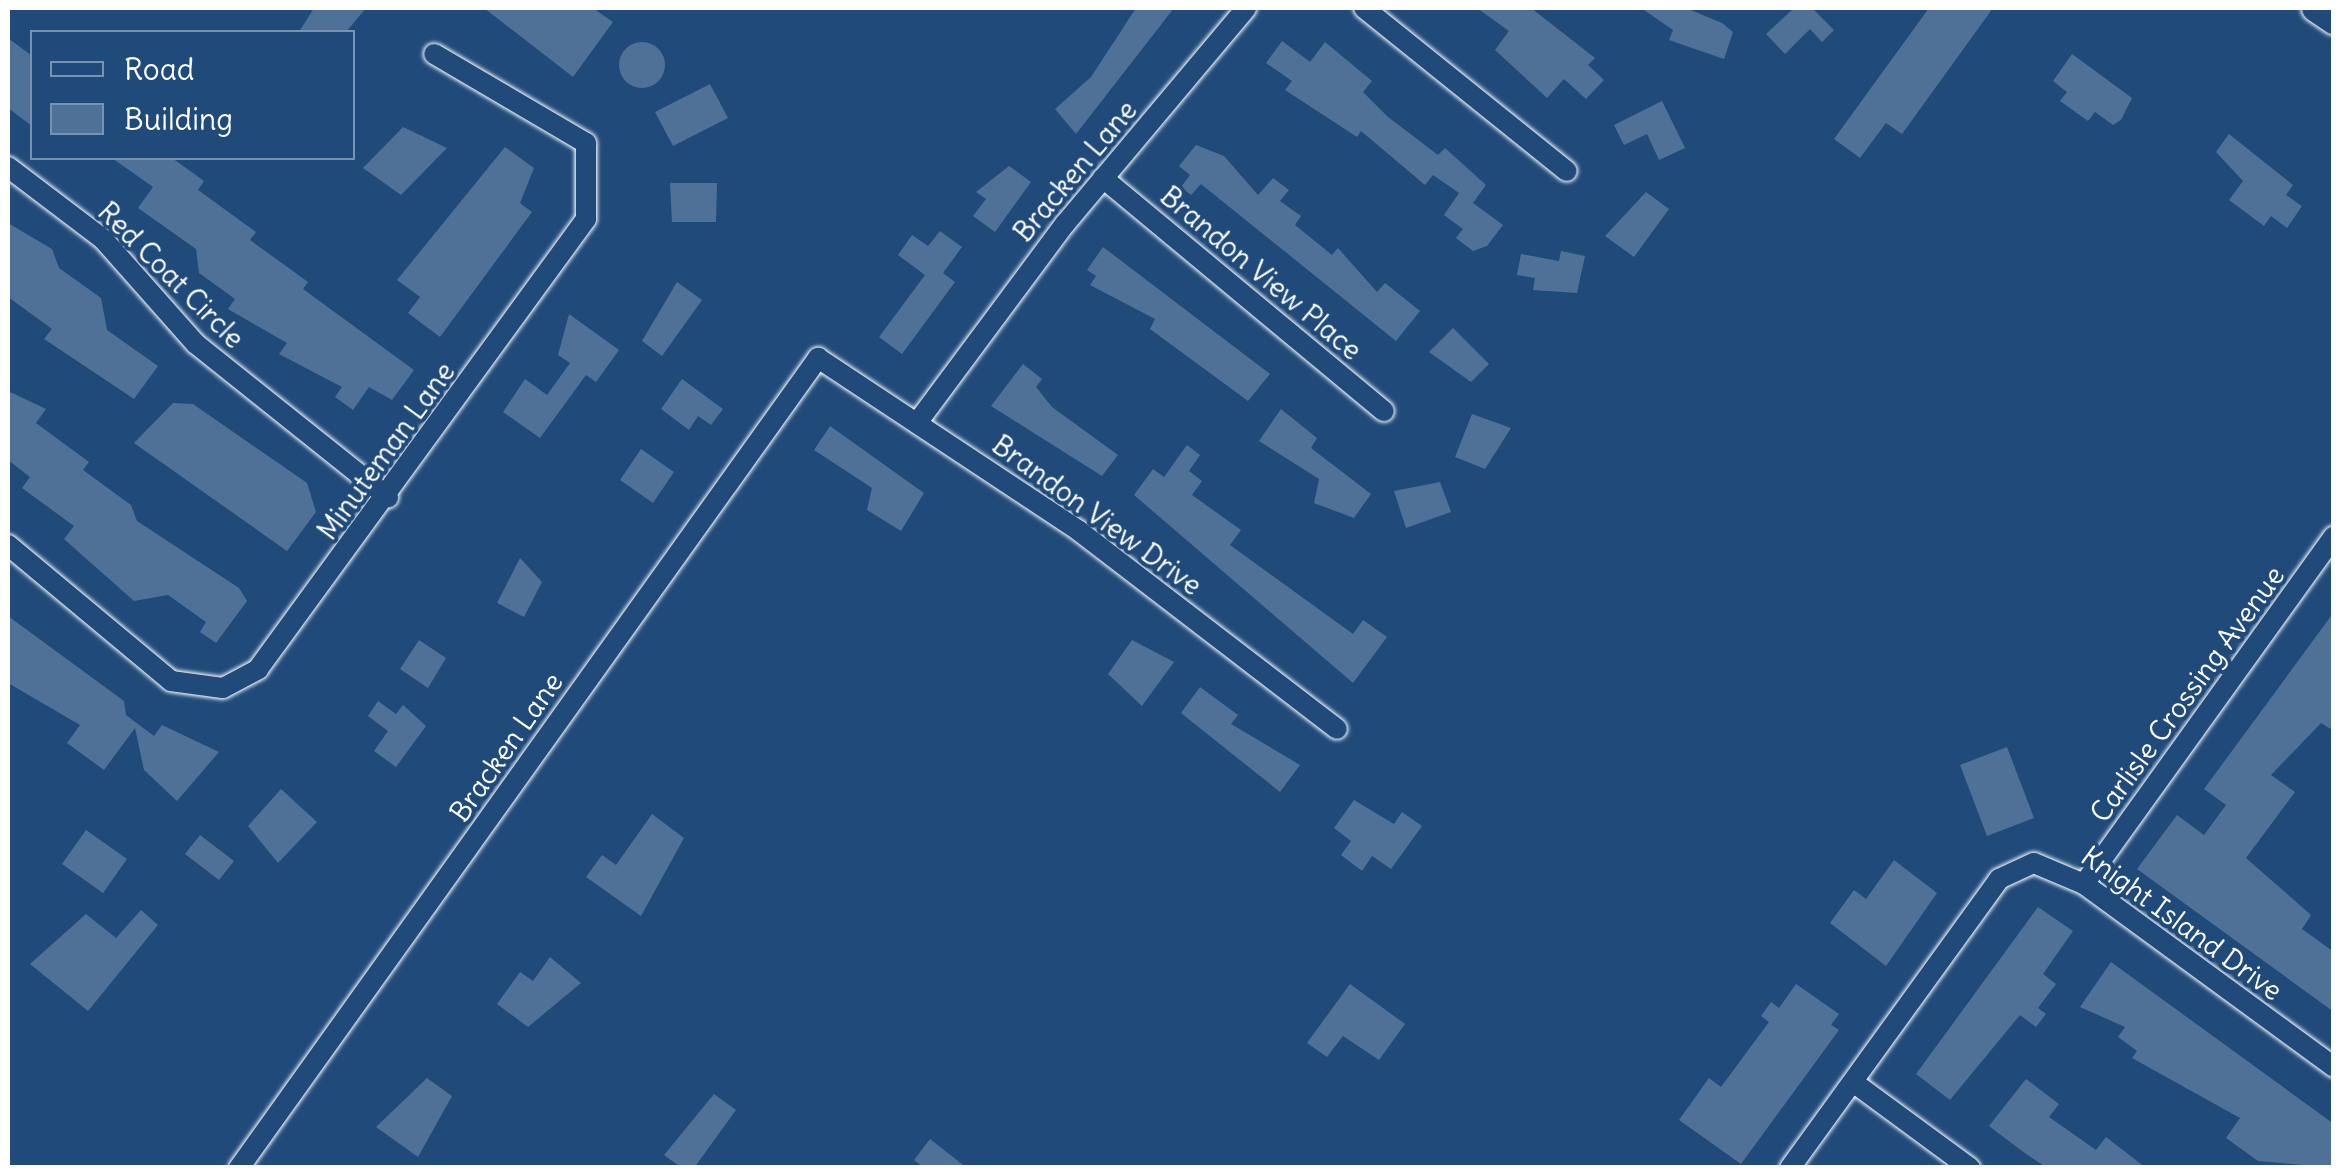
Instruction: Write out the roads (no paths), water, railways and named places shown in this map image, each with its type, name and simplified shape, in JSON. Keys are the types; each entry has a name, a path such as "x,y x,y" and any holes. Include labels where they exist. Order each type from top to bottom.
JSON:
{"street":[{"name":"Bracken Lane","path":"917,423 1103,178 1246,8"},
{"path":"1364,8 1566,171"},
{"path":"2316,8 2334,20"},
{"name":"Minuteman Lane","path":"8,545 172,680 223,688 258,670 388,497 586,219 586,143 434,54"},
{"name":"Red Coat Circle","path":"8,167 103,240 196,344 388,497"},
{"name":"Brandon View Place","path":"1103,178 1384,412"},
{"name":"Bracken Lane","path":"239,1168 818,358"},
{"name":"Brandon View Drive","path":"818,358 1079,530 1336,729"},
{"name":"Carlisle Crossing Avenue","path":"2084,884 2334,536"},
{"name":"Knight Island Drive","path":"1790,1168 1999,879 2034,862 2084,884 2334,1067"},
{"path":"1852,1082 1970,1168"}]}
